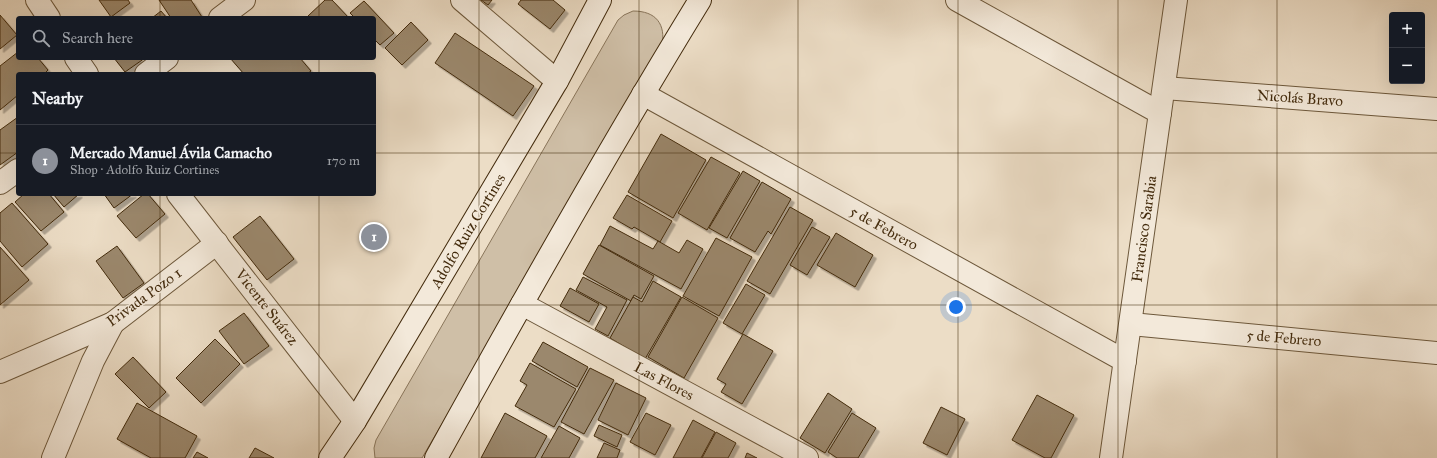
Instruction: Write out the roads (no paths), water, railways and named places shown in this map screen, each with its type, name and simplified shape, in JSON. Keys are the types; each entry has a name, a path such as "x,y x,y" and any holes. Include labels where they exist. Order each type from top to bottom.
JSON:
{"street":[{"path":"37,0 48,16"},
{"path":"223,16 244,0"},
{"path":"462,0 557,81"},
{"name":"Adolfo Ruiz Cortines","path":"330,458 355,421 557,81 600,0"},
{"path":"436,458 522,304 643,94 700,0"},
{"path":"957,0 1160,113"},
{"name":"Francisco Sarabia","path":"1111,458 1176,0"},
{"path":"77,60 86,72"},
{"path":"149,72 164,60"},
{"name":"Nicolás Bravo","path":"1164,88 1437,109"},
{"name":"5 de Febrero","path":"643,94 1125,361"},
{"path":"0,183 16,171"},
{"name":"Vicente Suárez","path":"180,196 355,421"},
{"name":"Privada Pozo 1","path":"0,372 113,323 217,243"},
{"name":"Las Flores","path":"522,304 807,458"},
{"path":"53,458 93,361 113,323"},
{"name":"5 de Febrero","path":"1131,324 1437,353"}],"place":[{"name":"Mercado Manuel Ávila Camacho","path":"374,237"}]}
